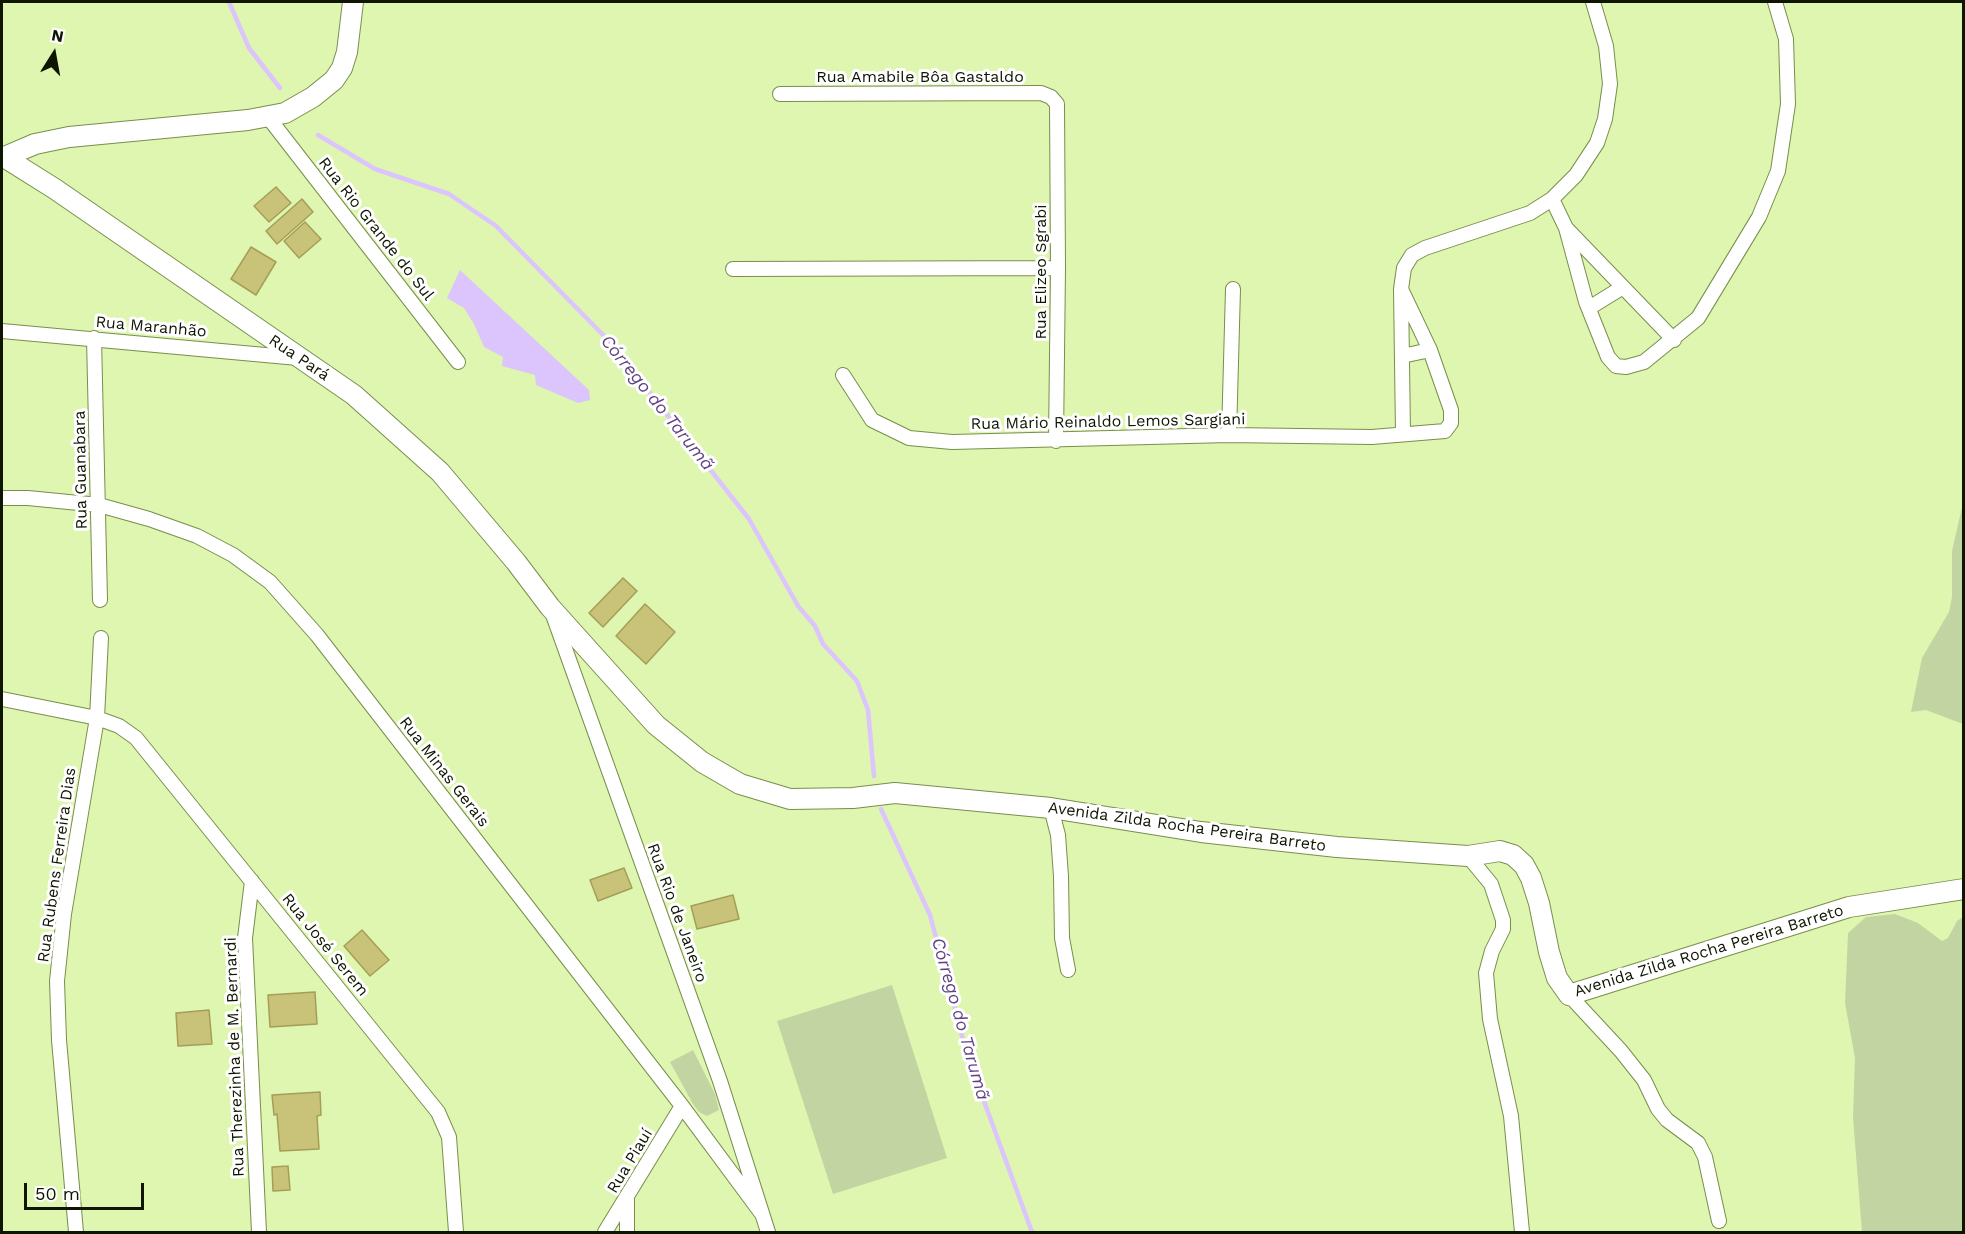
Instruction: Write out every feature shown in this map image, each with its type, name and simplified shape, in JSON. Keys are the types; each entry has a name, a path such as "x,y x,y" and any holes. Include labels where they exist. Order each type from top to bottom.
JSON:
{"street":[{"path":"3,158 35,144 69,136 267,117 301,106 334,80 342,68 347,52 353,2"},
{"path":"1403,434 1401,289 1404,268 1412,255 1425,248 1530,213 1552,199 1576,175 1596,143 1605,119 1610,84 1606,46 1593,2"},
{"path":"1552,199 1566,228 1589,308 1608,357 1616,366 1626,367 1644,362 1674,340 1698,318 1759,217 1778,171 1788,104 1786,39 1775,2"},
{"name":"Rua Amabile Bôa Gastaldo","path":"780,94 1041,93 1050,97 1057,104"},
{"name":"Rua Elizeo Sgrabi","path":"1056,441 1057,104"},
{"name":"Rua Rio Grande do Sul","path":"267,117 458,362"},
{"name":"Rua Pará","path":"3,158 55,189 354,395 440,472 516,562 550,607"},
{"path":"1566,228 1674,340"},
{"path":"734,269 1058,268"},
{"path":"1589,308 1623,287"},
{"path":"1229,435 1233,289"},
{"path":"1401,289 1430,350 1402,356"},
{"name":"Rua Maranhão","path":"2,331 298,358"},
{"name":"Rua Guanabara","path":"94,339 100,600"},
{"name":"Rua Mário Reinaldo Lemos Sargiani","path":"843,375 872,420 909,438 952,442 1229,435 1372,437 1445,431 1451,423 1451,410 1430,350"},
{"name":"Rua Minas Gerais","path":"2,498 28,498 99,505 149,519 197,536 233,555 270,582 317,635 762,1214"},
{"name":"Avenida Zilda Rocha Pereira Barreto","path":"550,607 656,725 702,762 740,784 790,799 853,798 895,793 1051,808 1201,832 1337,847 1468,856 1500,851 1513,855 1524,865 1539,903 1557,978 1569,995 1849,908 1964,890"},
{"name":"Rua Rio de Janeiro","path":"550,607 720,1081 768,1233"},
{"path":"97,718 101,638"},
{"name":"Rua José Serem","path":"2,699 97,718 119,726 136,738 438,1112 449,1137 456,1233"},
{"name":"Rua Rubens Ferreira Dias","path":"76,1233 59,1040 57,981 64,914 97,718"},
{"path":"1051,808 1058,835 1062,938 1068,970"},
{"path":"1468,856 1491,884 1503,920 1503,929 1492,951 1486,974 1490,1018 1511,1116 1522,1233"},
{"name":"Rua Therezinha de M. Bernardi","path":"252,881 245,938 259,1233"},
{"path":"1569,995 1621,1051 1644,1080 1658,1109 1667,1120 1698,1143 1705,1157 1719,1221"},
{"name":"Rua Piauí","path":"605,1233 682,1107"},
{"path":"627,1199 627,1233"}],"green space":[{"path":"1963,503 1964,724 1926,710 1911,712 1922,658 1949,612 1952,597 1952,551"},
{"path":"1895,914 1918,923 1942,941 1948,938 1957,921 1963,917 1963,1232 1862,1232 1853,1117 1855,1058 1845,1003 1848,933 1866,917"},
{"path":"892,985 947,1158 833,1194 777,1021"},
{"path":"693,1050 715,1094 719,1110 707,1116 699,1112 693,1104 670,1062"}],"shaded area":[{"path":"460,270 589,390 590,400 578,403 536,385 535,375 502,366 503,357 484,347 464,308 447,298"}],"building":[{"path":"276,187 291,203 269,222 254,206"},
{"path":"302,199 313,212 277,244 266,231"},
{"path":"305,222 321,239 299,258 284,241"},
{"path":"251,247 276,262 256,295 231,279"},
{"path":"623,578 637,591 603,627 589,613"},
{"path":"645,604 675,632 646,664 616,636"},
{"path":"624,868 632,888 598,901 590,880"},
{"path":"733,895 739,919 697,929 691,906"},
{"path":"362,930 389,960 370,976 344,946"},
{"path":"315,992 317,1024 270,1027 268,995"},
{"path":"209,1010 212,1044 178,1046 176,1013"},
{"path":"320,1092 321,1115 317,1116 319,1149 280,1151 277,1114 274,1115 272,1095"},
{"path":"288,1166 290,1190 273,1191 272,1167"}],"waterway":[{"name":"Córrego do Tarumã","path":"229,2 249,48 280,88"},
{"name":"Córrego do Tarumã","path":"318,135 375,169 449,194 496,226 610,342 749,519 798,606 815,626 823,644 857,681 868,710 874,776"},
{"name":"Córrego do Tarumã","path":"881,809 930,915 967,1055 1032,1232"}]}
